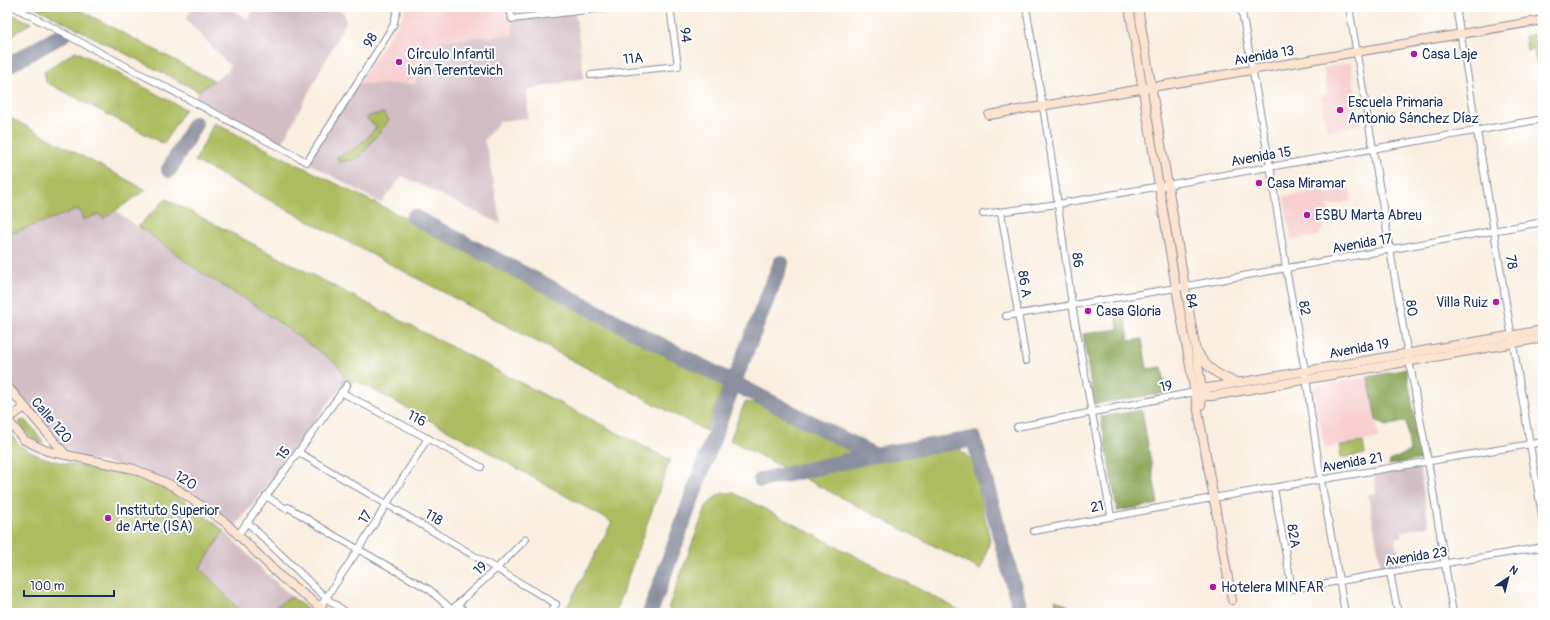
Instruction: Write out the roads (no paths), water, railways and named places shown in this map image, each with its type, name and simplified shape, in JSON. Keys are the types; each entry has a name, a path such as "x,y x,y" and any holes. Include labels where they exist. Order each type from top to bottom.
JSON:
{"main road":[{"name":"84","path":"1129,7 1143,89 1163,184 1234,599"},
{"name":"84","path":"1138,7 1152,88 1163,184"},
{"name":"Avenida 13","path":"989,115 1043,107 1460,33 1543,20"},
{"name":"84","path":"1180,287 1195,346 1199,392"},
{"name":"Avenida 19","path":"1199,392 1238,383 1408,352 1543,330"},
{"name":"Avenida 19","path":"1199,392 1212,396 1543,338"},
{"path":"1195,346 1199,355 1213,370 1229,380 1238,383"},
{"name":"Calle 120","path":"7,387 65,454"},
{"path":"7,419 25,407"},
{"name":"Calle 120","path":"7,419 24,440 47,451 65,454"},
{"name":"120","path":"65,454 134,470 171,485 226,523 281,577 328,613"}],"street":[{"name":"98","path":"14,7 307,162 393,26 398,7"},
{"path":"510,7 512,20 611,7"},
{"name":"94","path":"670,7 678,66"},
{"name":"86","path":"1026,7 1058,204 1072,305 1111,516"},
{"name":"82","path":"1241,7 1270,166 1286,268 1305,371 1321,480 1345,613"},
{"name":"80","path":"1349,7 1372,149 1428,461 1453,613"},
{"name":"78","path":"1456,7 1543,521"},
{"name":"11A","path":"591,75 678,66"},
{"name":"Avenida 15","path":"983,214 1058,204 1163,184 1543,120"},
{"name":"86 A","path":"1001,212 1026,361"},
{"name":"Avenida 17","path":"1018,314 1494,232 1543,222"},
{"path":"1006,316 1018,314"},
{"name":"15","path":"238,535 347,385"},
{"name":"116","path":"341,392 481,467"},
{"name":"19","path":"1091,412 1199,392"},
{"path":"1017,428 1091,412"},
{"name":"17","path":"320,607 358,550 428,438"},
{"name":"Avenida 21","path":"1165,506 1543,442"},
{"name":"118","path":"298,452 556,604 551,613"},
{"name":"82A","path":"1274,488 1292,589"},
{"path":"266,496 286,509 288,506 358,550 430,590 450,612"},
{"name":"21","path":"1034,531 1165,506"},
{"path":"247,522 326,598 347,613"},
{"name":"19","path":"450,612 526,539"},
{"name":"Avenida 23","path":"1292,589 1543,547"},
{"path":"1390,572 1398,613"},
{"path":"458,604 466,613"}],"place":[{"name":"Casa Laje","path":"1414,54"},
{"name":"Círculo Infantil Iván Terentevich","path":"399,62"},
{"name":"Escuela Primaria Antonio Sánchez Díaz","path":"1340,110"},
{"name":"Casa Miramar","path":"1259,183"},
{"name":"ESBU Marta Abreu","path":"1307,215"},
{"name":"Villa Ruiz","path":"1496,302"},
{"name":"Casa Gloria","path":"1088,311"},
{"name":"Instituto Superior de Arte (ISA)","path":"108,518"},
{"name":"Hotelera MINFAR","path":"1213,587"}]}
